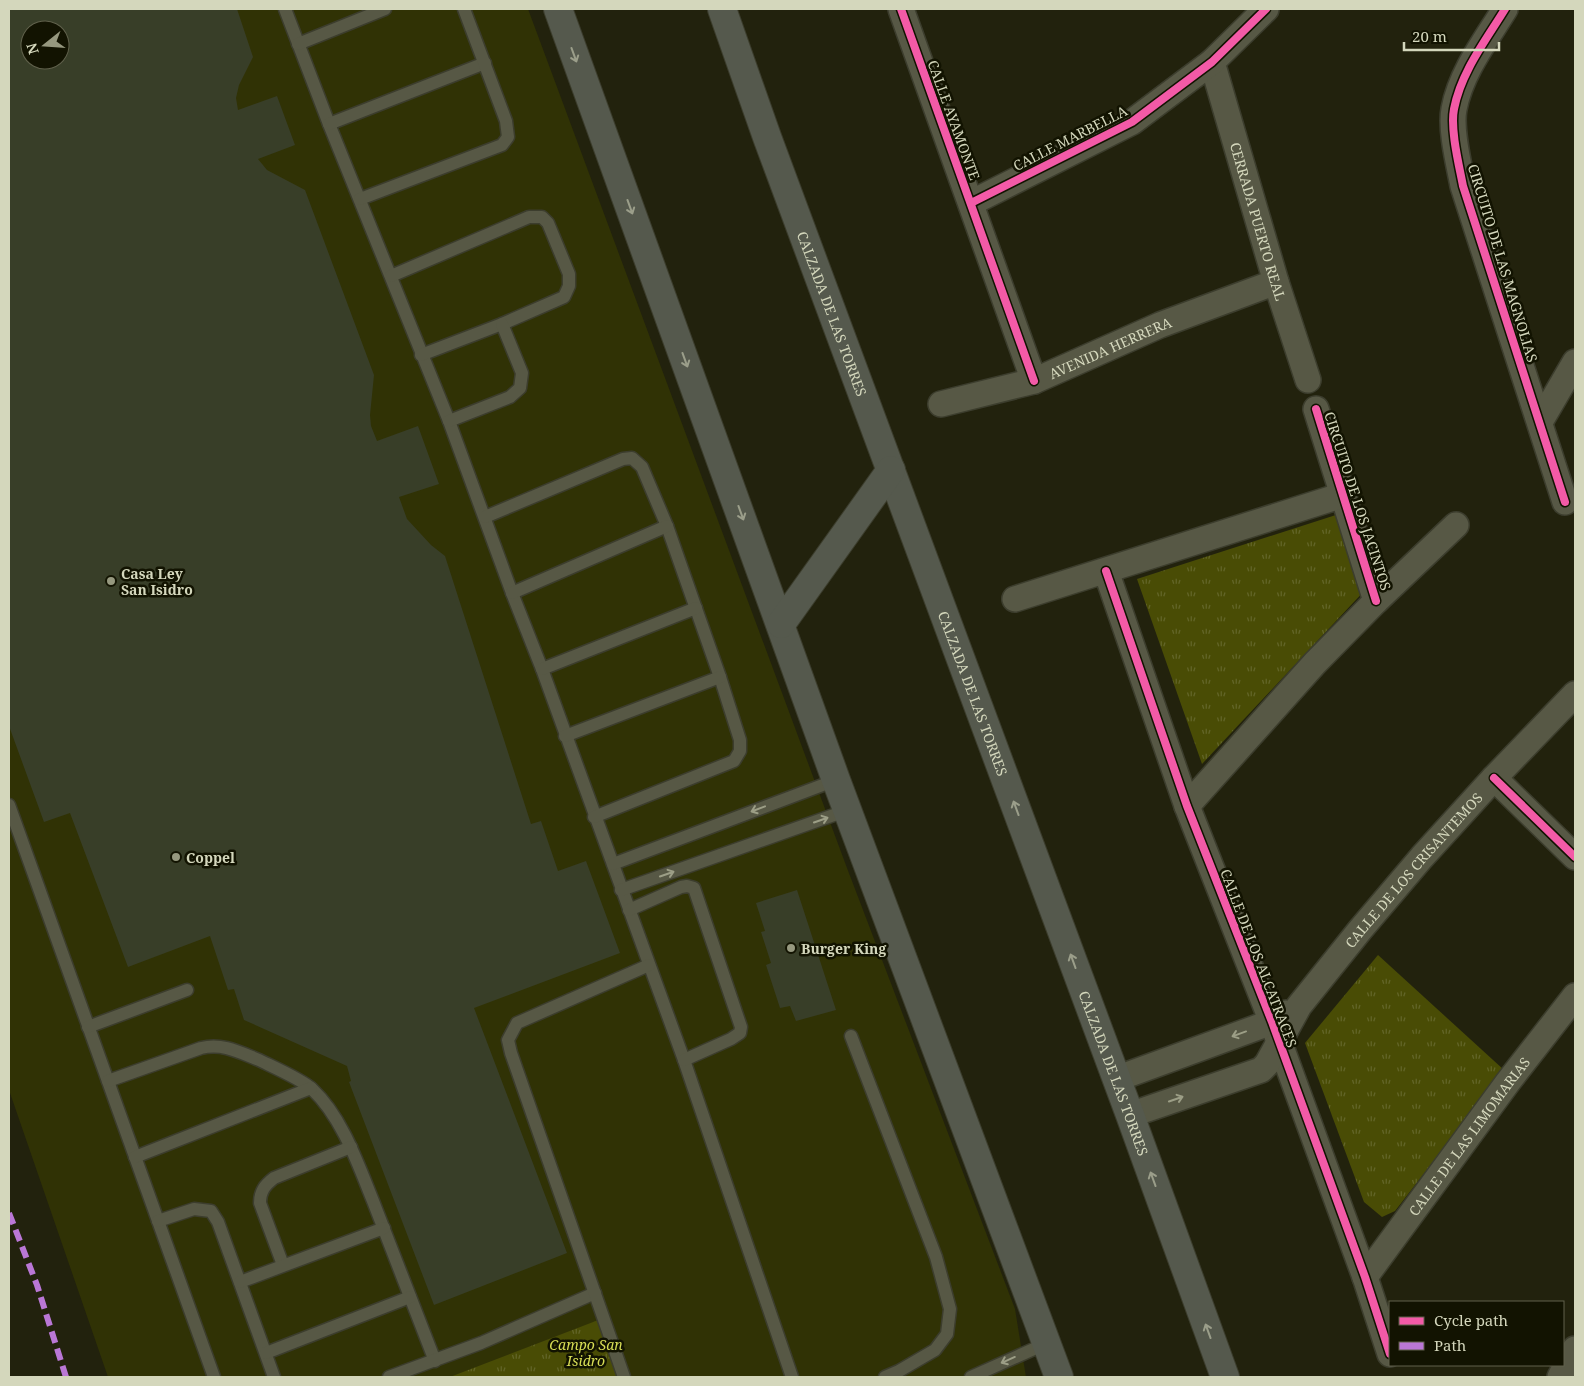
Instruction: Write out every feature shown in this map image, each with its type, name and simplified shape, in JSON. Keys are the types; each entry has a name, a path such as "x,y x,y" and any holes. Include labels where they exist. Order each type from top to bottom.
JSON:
{"main road":[{"path":"558,9 836,780 1058,1377"},
{"name":"CALZADA DE LAS TORRES","path":"722,9 767,137 1130,1115 1225,1377"},
{"path":"781,624 891,470"}],"street":[{"name":"CALLE MARBELLA","path":"971,203 1132,122 1212,62 1266,9"},
{"name":"CIRCUITO DE LAS MAGNOLIAS","path":"1505,9 1462,79 1454,110 1456,147 1463,186 1565,502"},
{"name":"CALLE AYAMONTE","path":"908,11 971,203 1034,381"},
{"name":"CERRADA PUERTO REAL","path":"1212,62 1276,282 1308,380"},
{"name":"AVENIDA HERRERA","path":"941,404 1034,381 1160,325 1276,282"},
{"path":"1540,422 1575,362"},
{"name":"CIRCUITO DE LOS JACINTOS","path":"1316,409 1376,601"},
{"name":"CIRCUITO DE LOS JACINTOS","path":"1015,599 1343,496"},
{"name":"CIRCUITO DE LOS JACINTOS","path":"1187,806 1315,663 1376,601 1456,525"},
{"name":"CALLE DE LOS ALCATRACES","path":"1106,571 1187,806 1275,1033 1365,1277 1389,1351"},
{"name":"CALLE DE LOS CRISANTEMOS","path":"1130,1115 1261,1070 1268,1064 1275,1033 1360,930 1422,857 1494,778 1575,694"},
{"path":"1494,778 1575,857"},
{"name":"CALLE DE LAS LIMOMARIAS","path":"1365,1277 1508,1082 1575,996"},
{"name":"CALLE DE LOS CRISANTEMOS","path":"1116,1079 1275,1033"},
{"path":"1560,1377 1575,1349"}],"lane":[{"path":"285,9 329,124 449,421 542,669 594,817 684,1060 792,1377"},
{"path":"298,44 385,9"},
{"path":"360,199 502,146 508,137 506,122 464,9"},
{"path":"329,124 485,63"},
{"path":"391,276 529,217 542,217 548,223 569,274 569,286 564,297 502,324 421,355"},
{"path":"449,421 510,397 520,388 522,373 502,324"},
{"path":"486,518 622,458 632,458 642,467 667,526 720,677 740,740 740,751 734,760 594,817"},
{"path":"512,593 667,526"},
{"path":"542,669 696,608"},
{"path":"565,736 720,677"},
{"path":"613,864 836,780"},
{"path":"9,805 214,1377"},
{"path":"621,890 848,810"},
{"path":"629,910 681,887 694,888 741,1027 740,1033 731,1039 684,1060"},
{"path":"624,1377 508,1040 518,1024 649,965"},
{"path":"88,1027 187,990"},
{"path":"851,1036 936,1257 950,1310 948,1334 935,1350 885,1377"},
{"path":"108,1081 201,1048 212,1046 230,1048 268,1064 311,1088 329,1107 351,1147 435,1361"},
{"path":"135,1156 311,1088"},
{"path":"283,1265 260,1203 260,1194 266,1184 274,1178 351,1147"},
{"path":"158,1221 194,1209 211,1211 218,1222 274,1377"},
{"path":"240,1282 384,1228"},
{"path":"389,1377 482,1343 595,1293"},
{"path":"266,1352 410,1297"},
{"path":"971,1377 1046,1344"}],"shaded area":[{"path":"9,9 528,9 847,868 1015,1309 1026,1377 108,1377 9,1090"}],"green space":[{"path":"1339,514 1367,588 1202,764 1137,579"},
{"path":"1378,955 1504,1070 1395,1211 1382,1217 1364,1202 1305,1043"},
{"name":"Campo San Isidro","path":"601,1319 622,1377 450,1377"}],"building":[{"path":"9,9 237,9 253,57 239,85 236,98 238,110 277,96 295,145 258,159 267,170 305,190 374,375 370,415 371,426 377,441 418,426 439,484 399,497 407,519 431,545 445,556 531,824 541,821 558,871 586,861 620,953 474,1008 567,1253 434,1305 349,1082 351,1081 347,1066 244,1020 234,989 228,990 210,936 128,967 70,813 44,822 9,726"},
{"name":"Burger King","path":"797,890 836,1010 796,1021 790,1006 780,1008 766,965 771,963 761,932 765,931 756,903"}],"marked path":[{"path":"9,1213 37,1285 66,1377"}],"cycle path":[{"path":"901,9 1034,381"},
{"path":"971,203 1132,122 1212,62 1266,9"},
{"path":"1505,9 1462,82 1454,109 1454,137 1463,186 1565,502"},
{"path":"1316,409 1376,601"},
{"path":"1106,571 1187,806 1272,1022 1365,1277 1389,1351"},
{"path":"1494,778 1575,857"}],"place":[{"name":"Casa Ley San Isidro","path":"111,581"},
{"name":"Coppel","path":"176,857"},
{"name":"Burger King","path":"791,948"}]}
